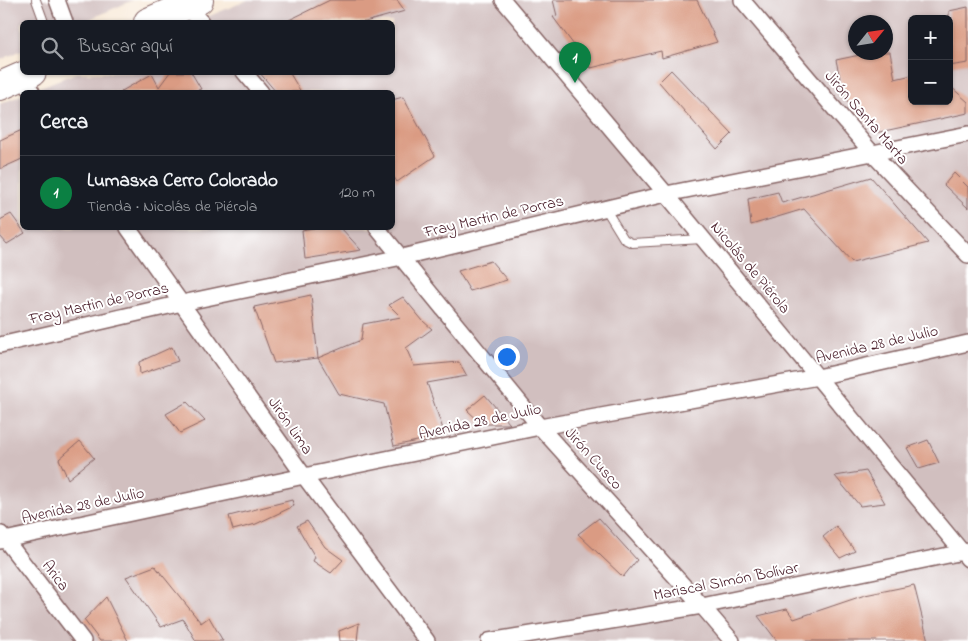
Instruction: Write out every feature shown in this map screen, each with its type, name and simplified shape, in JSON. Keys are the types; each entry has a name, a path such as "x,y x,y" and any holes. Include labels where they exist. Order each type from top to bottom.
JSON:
{"highway":[{"path":"155,20 196,9"}],"street":[{"path":"57,0 64,20"},
{"name":"Nicolás de Piérola","path":"503,0 966,554"},
{"name":"Jirón Santa Marta","path":"742,0 872,153 968,255"},
{"path":"247,75 259,90"},
{"name":"Fray Martin de Porras","path":"0,344 402,256 666,194 968,134"},
{"name":"Jirón Lima","path":"129,230 304,476 427,641"},
{"name":"Jirón Cusco","path":"379,230 540,427 732,641"},
{"name":"Avenida 28 de Julio","path":"2,538 540,427 818,377 968,343"},
{"name":"Arica","path":"2,538 83,641"},
{"name":"Mariscal SImón Bolívar","path":"490,641 702,606 966,554"}],"lane":[{"path":"36,0 43,20"},
{"path":"605,208 624,238 632,242 703,239"}],"shaded area":[{"path":"0,0 133,0 88,20 20,20 20,51 0,60"},
{"path":"248,0 968,0 968,641 0,641 0,104 20,96 20,230 395,230 395,90 33,90 71,75 395,75 395,20 200,20"}],"building":[{"path":"330,0 397,0 405,11 372,20 289,20"},
{"path":"553,0 697,0 717,42 662,58 661,51 591,68 553,17 557,16"},
{"path":"968,7 968,63 953,65 953,15 949,15 949,11"},
{"path":"848,57 848,60 891,60 895,79 908,76 908,105 953,105 953,89 968,102 968,113 875,133 844,97 836,60"},
{"path":"671,70 732,134 717,149 659,82"},
{"path":"150,75 153,75 159,87 168,75 193,75 201,89 124,90"},
{"path":"262,75 291,75 300,90 274,90"},
{"path":"403,97 435,156 397,182 395,179 395,99"},
{"path":"20,131 20,160 0,169 0,140"},
{"path":"954,173 968,187 968,208 944,185"},
{"path":"871,177 928,243 852,262 804,209 751,225 748,199 778,192 782,203"},
{"path":"11,214 20,226 20,230 25,233 7,244 0,236 0,220"},
{"path":"302,230 343,230 361,250 305,259"},
{"path":"491,261 507,280 470,291 458,271"},
{"path":"311,295 318,358 274,363 254,307"},
{"path":"403,297 432,329 406,348 414,366 459,362 467,376 427,383 445,435 394,446 384,404 339,394 318,358 361,340 363,324 401,317 389,305"},
{"path":"172,347 178,361 140,374 139,362"},
{"path":"485,395 510,424 482,424 467,410"},
{"path":"187,402 205,421 180,433 166,414"},
{"path":"928,440 939,463 919,469 907,448"},
{"path":"80,441 94,458 68,479 59,459"},
{"path":"866,471 885,503 860,506 835,476"},
{"path":"292,500 294,506 256,524 233,530 229,516"},
{"path":"599,518 637,560 623,577 578,534"},
{"path":"307,521 325,547 343,560 331,573 313,561 315,557 297,526"},
{"path":"836,526 855,551 840,558 823,537"},
{"path":"155,566 201,623 209,617 223,641 196,641 183,619 161,627 126,577"},
{"path":"914,585 928,641 777,641 758,616 787,609 794,619 865,595"},
{"path":"106,597 128,641 100,641 84,620"},
{"path":"359,623 357,641 340,641 339,631"}],"place":[{"name":"Lumasxa Cerro Colorado","path":"575,83"}]}
